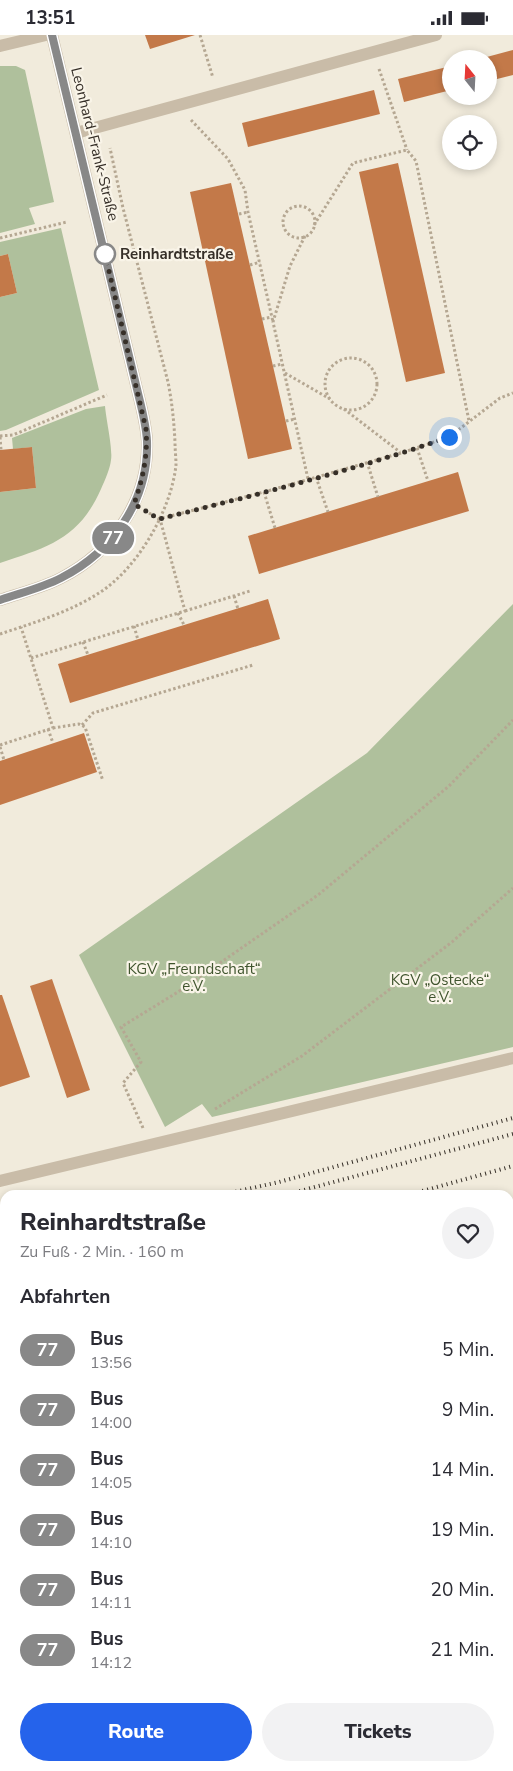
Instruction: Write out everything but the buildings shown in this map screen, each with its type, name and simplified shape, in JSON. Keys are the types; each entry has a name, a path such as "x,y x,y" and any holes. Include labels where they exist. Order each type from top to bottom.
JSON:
{"street":[{"path":"0,47 46,35"},
{"name":"Leonhard-Frank-Straße","path":"0,600 60,579 85,565 110,542 124,524 134,504 144,473 147,454 146,429 52,35"},
{"path":"76,133 436,35"},
{"path":"0,1181 513,1058"}],"path":[{"path":"200,35 218,95"},
{"path":"373,53 407,150 416,161 469,421"},
{"path":"178,106 228,159 244,189 308,479"},
{"path":"273,322 290,267 305,237 313,230 314,225 353,163 407,150"},
{"path":"305,237 295,237 286,231 283,221 287,212 295,206 306,208 313,215 314,225"},
{"path":"238,214 248,212"},
{"path":"0,238 66,222"},
{"path":"250,265 260,262"},
{"path":"262,319 272,317"},
{"path":"330,399 326,391 325,382 331,367 345,358 361,360 368,364 376,378 374,395 362,407 353,410 344,409"},
{"path":"273,366 282,364"},
{"path":"284,373 330,399 401,453"},
{"path":"159,519 264,492 401,453 449,437 500,398 513,393"},
{"path":"1,450 0,437 13,435 107,395"},
{"path":"286,421 295,419"},
{"path":"417,448 428,481"},
{"path":"367,462 378,497"},
{"path":"316,477 328,512"},
{"path":"264,492 275,527"},
{"path":"134,504 159,519 185,611"},
{"path":"31,658 250,591"},
{"path":"234,596 238,609"},
{"path":"178,613 184,625"},
{"path":"21,627 51,728 53,743"},
{"path":"134,627 138,639"},
{"path":"82,642 88,655"},
{"path":"82,725 93,713 253,665"},
{"path":"151,1145 122,1083 141,1062 121,1027 178,991 318,895 449,786 513,721"},
{"path":"4,760 0,746 51,728 79,724 85,727 103,781"},
{"path":"212,1111 302,1057 452,942 513,888"}],"green space":[{"path":"0,66 16,66 25,70 54,202 29,208 35,224 0,233"},
{"path":"61,228 99,390 0,431 0,297 17,293 8,254 0,256 0,242"},
{"path":"105,406 111,460 106,478 92,506 83,519 60,539 33,552 0,563 0,492 36,488 32,447 13,449 12,438 86,409"},
{"name":"KGV „Freundschaft“ e.V.","path":"513,604 513,1047 212,1117 202,1104 165,1127 79,955 367,753"}],"railway":[{"path":"243,1190 513,1118"},
{"path":"304,1190 513,1134"},
{"path":"426,1190 513,1166"}],"bus line":[{"name":"77","path":"0,600 60,579 85,565 110,542 124,524 134,504 144,473 147,454 146,429 137,389 52,35"}],"place":[{"name":"Reinhardtstraße","path":"105,254"}],"route":[{"path":"105,254 146,429 147,454 144,473 134,504 159,519 264,492 401,453 449,437"}],"park label":[{"name":"KGV „Ostecke“ e.V.","path":"440,988"}]}
